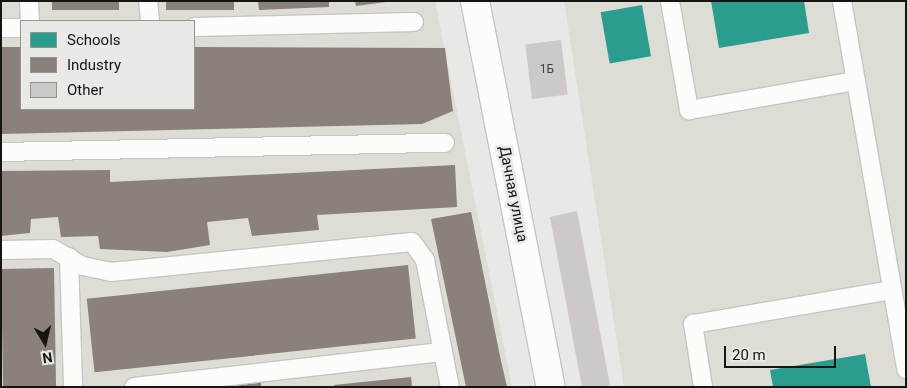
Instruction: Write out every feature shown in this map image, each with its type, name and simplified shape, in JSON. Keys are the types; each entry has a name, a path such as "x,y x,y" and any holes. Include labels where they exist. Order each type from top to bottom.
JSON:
{"street":[{"name":"Дачная улица","path":"476,1 551,387"}],"lane":[{"path":"29,1 30,20"},
{"path":"148,1 150,20"},
{"path":"670,1 689,110 856,81"},
{"path":"842,1 906,369"},
{"path":"195,27 414,22"},
{"path":"1,28 20,28"},
{"path":"1,152 446,143"},
{"path":"1,250 53,249 98,272 111,272 396,240 412,242 425,260 450,387"},
{"path":"69,257 73,387"},
{"path":"703,387 693,324 892,290"},
{"path":"134,387 443,352"}],"shaded area":[{"path":"1,1 435,1 512,387 1,387"},
{"path":"564,1 906,1 906,387 624,387"}],"building: Schools":[{"path":"711,1 804,1 809,33 719,48"},
{"path":"642,5 651,56 610,64 601,12"},
{"path":"865,354 871,387 773,387 770,370"}],"building: Industry":[{"path":"52,1 119,1 119,10 52,10"},
{"path":"166,1 234,1 234,10 166,10"},
{"path":"258,1 329,1 329,7 259,10"},
{"path":"355,1 386,1 386,2 356,6"},
{"path":"1,47 20,47 20,110 195,110 195,47 445,48 453,111 422,124 1,134"},
{"path":"455,165 457,207 317,215 319,230 252,236 248,218 207,222 210,245 167,252 100,249 98,236 61,237 58,217 31,219 30,233 1,236 1,171 110,170 110,182"},
{"path":"471,212 507,387 466,387 431,219"},
{"path":"408,265 416,339 95,372 87,299"},
{"path":"54,268 56,387 3,387 1,269"},
{"path":"411,377 412,387 335,387 334,385"},
{"path":"261,382 261,387 236,387 236,386"}],"building: Other":[{"path":"561,40 568,95 532,99 525,44"},
{"path":"577,211 610,385 602,387 582,387 550,217"}]}
